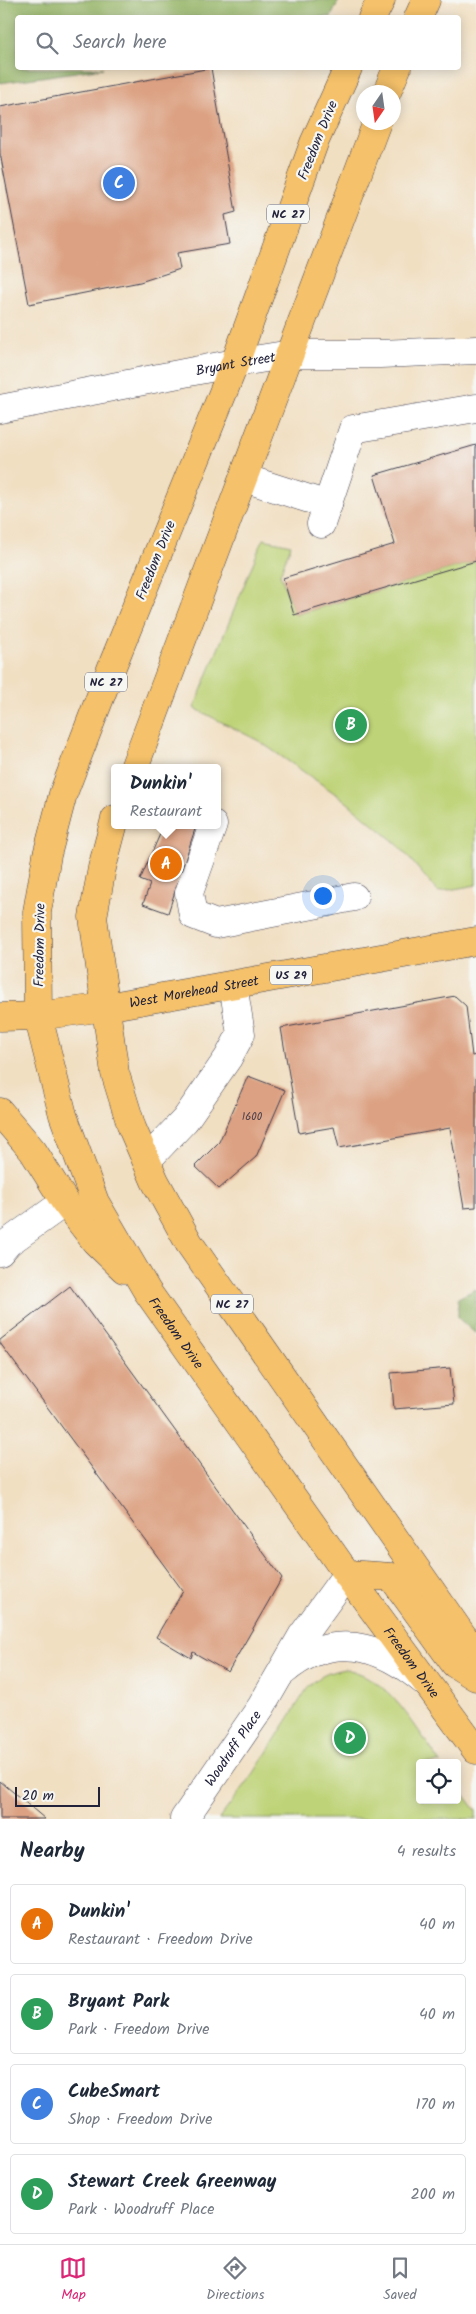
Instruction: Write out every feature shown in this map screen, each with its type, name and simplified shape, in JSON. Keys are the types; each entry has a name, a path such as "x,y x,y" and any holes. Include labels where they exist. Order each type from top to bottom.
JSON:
{"main road":[{"path":"374,15 381,0"},
{"path":"419,15 426,0"},
{"name":"Freedom Drive","path":"347,70 314,143 235,363 113,664 63,794 47,856 37,912 38,1016 63,1115 95,1202 147,1291 347,1574 476,1750"},
{"path":"391,85 396,70"},
{"path":"136,764 374,130"},
{"name":"NC 27","path":"113,829 102,868 93,917 115,1073 132,1128 155,1181 189,1243 476,1655"},
{"name":"West Morehead Street","path":"0,1017 38,1016 106,1007 476,941"},
{"path":"0,1112 33,1150 65,1202 95,1241 147,1291"},
{"path":"347,1574 392,1577 455,1664 476,1677"}],"street":[{"name":"Bryant Street","path":"0,409 235,363 291,354 380,354 476,350"},
{"path":"244,478 324,515 352,429 476,408"},
{"path":"212,829 189,893 193,916 216,924 354,897"},
{"path":"147,1160 185,1120 228,1058 240,1034 233,985"},
{"path":"0,1252 9,1242 65,1202"},
{"name":"Woodruff Place","path":"184,1819 261,1707 302,1636 347,1574"},
{"name":"Woodruff Place","path":"279,1675 309,1653 336,1646 357,1646 369,1649 393,1660 429,1686"}],"green space":[{"path":"0,0 339,0 332,15 15,15 15,70 89,70 0,83"},
{"path":"263,539 291,545 280,574 295,615 476,561 476,885 438,892 397,844 343,799 259,741 194,708"},
{"path":"476,1289 476,1334 458,1318 458,1298"},
{"path":"345,1669 361,1674 375,1682 400,1706 438,1759 416,1759 416,1804 461,1804 461,1790 476,1810 476,1819 219,1819 252,1776 307,1689 324,1675"}],"building":[{"path":"200,70 211,70 236,212 225,215 230,244 177,253 180,269 140,282 29,304 0,153 0,107"},
{"path":"476,445 476,561 294,615 283,578 395,544 374,475"},
{"path":"162,829 195,829 168,913 143,904 150,884 140,880"},
{"path":"455,996 466,1006 472,1056 476,1055 476,1207 464,1208 450,1128 339,1148 334,1127 299,1133 281,1028"},
{"path":"248,1076 285,1090 256,1157 219,1189 195,1166 219,1142"},
{"path":"70,1286 282,1578 228,1672 193,1652 191,1658 156,1637 183,1591 0,1343 0,1340"},
{"path":"450,1368 454,1404 394,1409 391,1373"},
{"path":"0,1781 45,1819 0,1819"}],"place":[{"name":"CubeSmart","path":"119,183"},
{"name":"Bryant Park","path":"351,725"},
{"name":"Dunkin'","path":"166,864"},
{"name":"Stewart Creek Greenway","path":"350,1738"}]}
